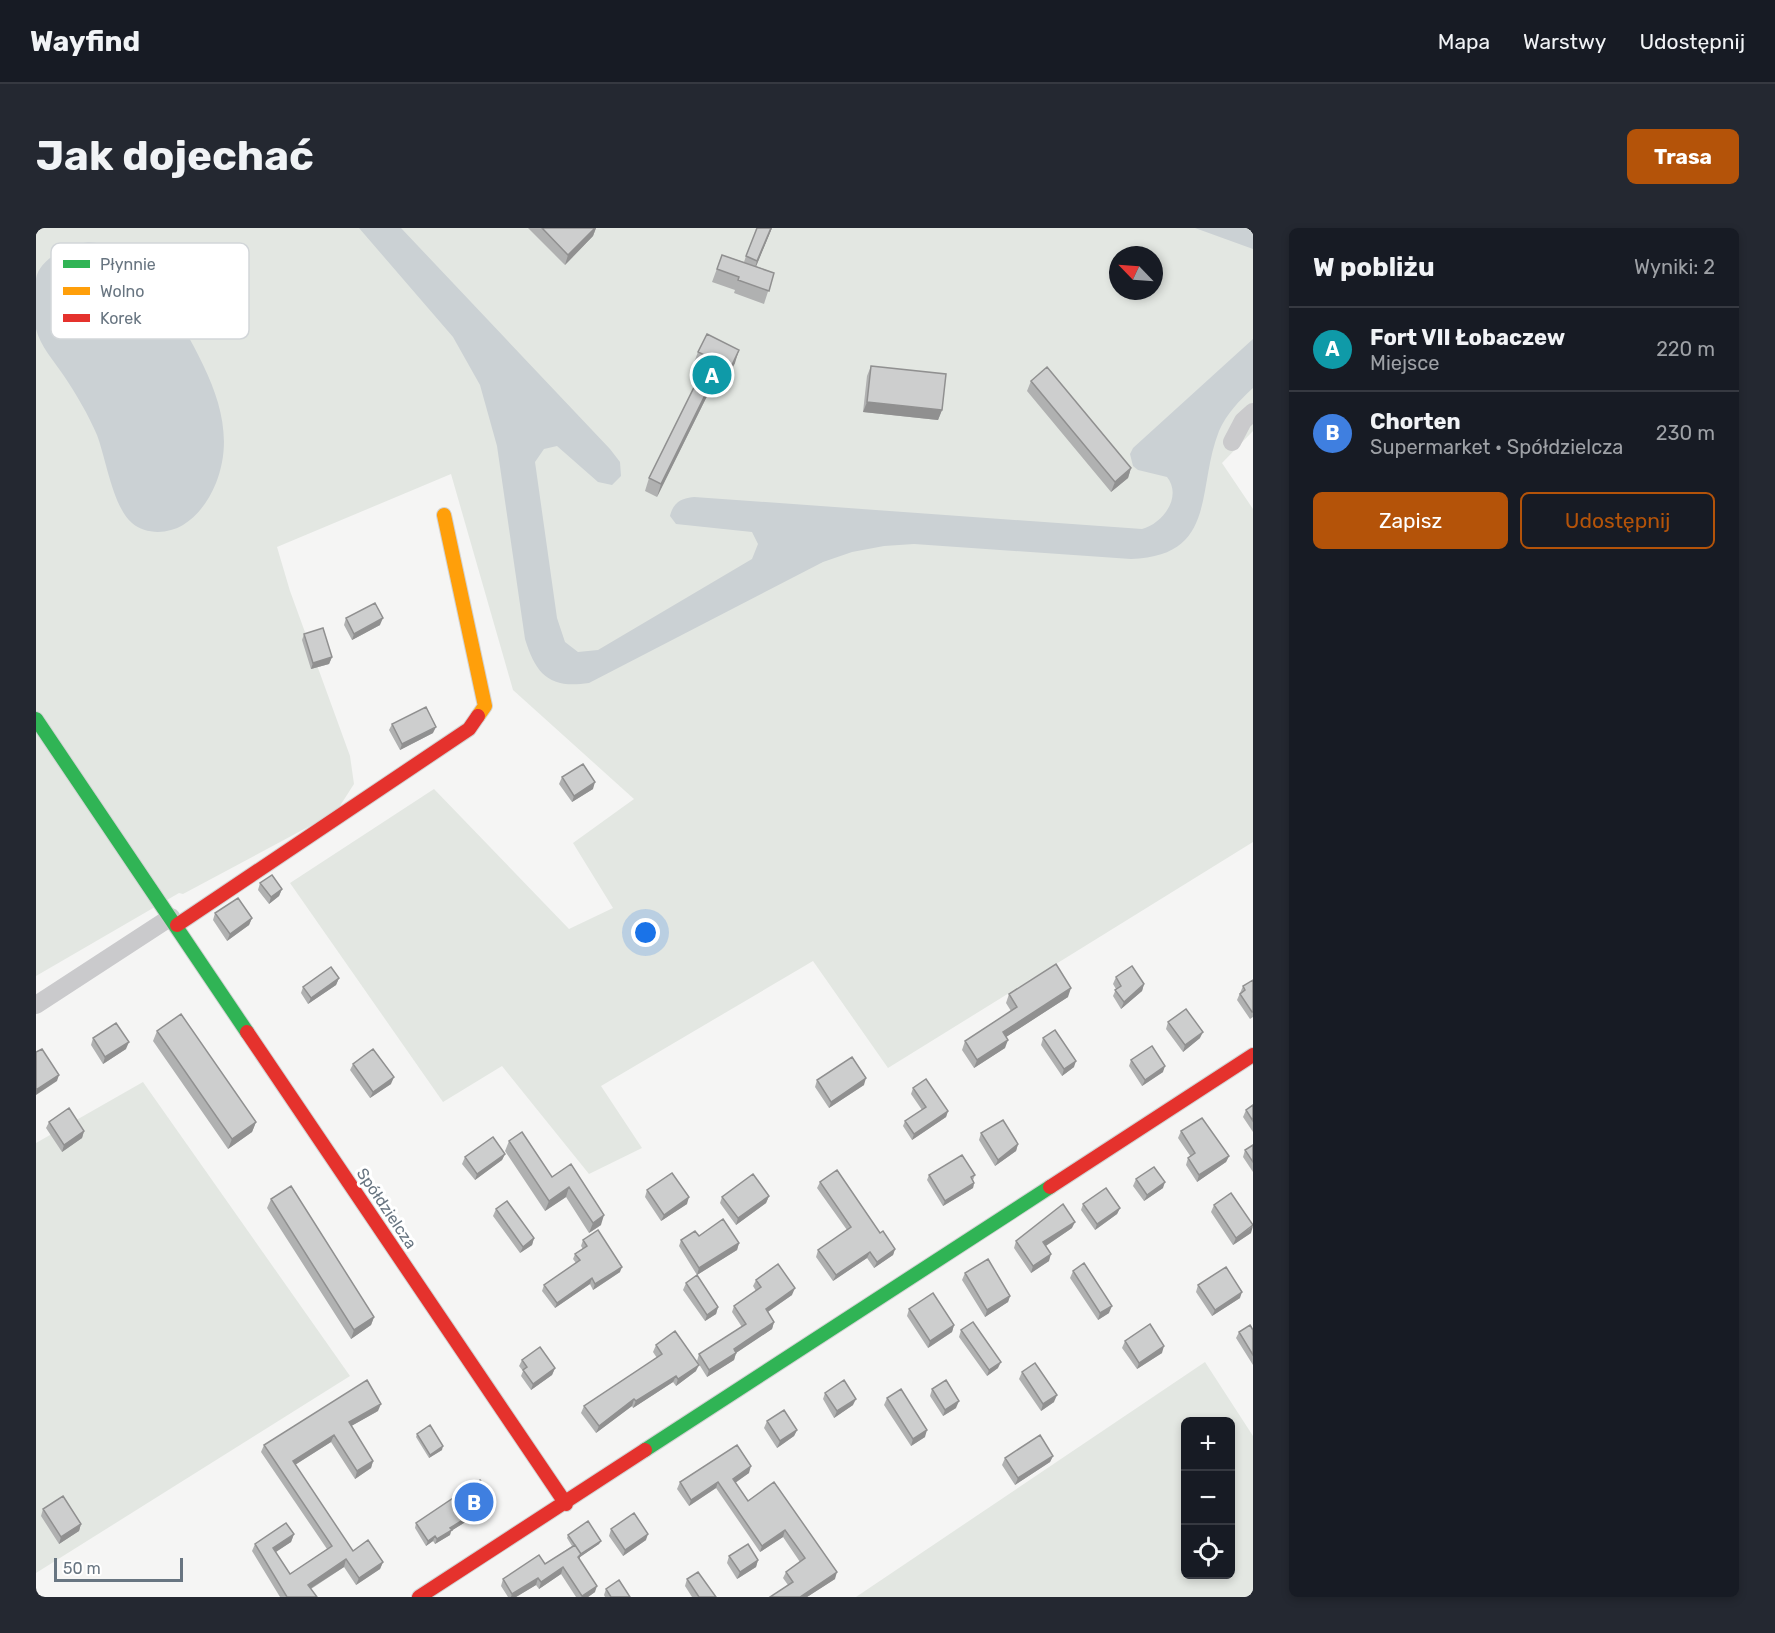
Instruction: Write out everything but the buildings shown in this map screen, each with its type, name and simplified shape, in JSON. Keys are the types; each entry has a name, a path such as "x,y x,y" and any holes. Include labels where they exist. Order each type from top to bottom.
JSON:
{"street":[{"path":"1232,442 1243,421 1253,412"},
{"path":"36,1005 176,924 469,729 485,706 444,516"},
{"name":"Spółdzielcza","path":"36,719 566,1504"},
{"path":"418,1597 566,1504 1253,1055"}],"shaded area":[{"path":"36,228 1253,228 1253,431 1222,463 1253,509 1253,842 888,1068 813,961 601,1086 642,1148 589,1174 502,1066 443,1102 290,883 434,789 569,929 613,908 573,843 634,799 513,690 451,474 277,547 290,591 350,756 354,784 336,812 183,894 179,893 36,976"},
{"path":"359,228 401,228 620,462 621,476 612,485 598,482 557,446 544,449 535,462 557,618 565,642 578,652 598,650 752,559 758,544 752,532 676,524 670,516 671,511 678,502 685,499 694,497 1142,529 1157,522 1163,516 1173,493 1167,477 1138,470 1133,466 1130,454 1133,448 1253,339 1253,388 1234,408 1219,431 1199,516 1191,532 1178,546 1159,555 1131,559 914,544 884,546 852,552 823,562 589,683 564,684 547,677 540,670 534,662 525,639 497,446 480,385 453,337"},
{"path":"1195,228 1253,228 1253,249"},
{"path":"51,258 51,339 189,339 201,361 220,409 224,433 223,458 216,483 207,501 189,521 177,528 157,532 144,530 125,516 115,494 97,435 86,412 44,348 36,329 36,279 38,272"},
{"path":"143,1082 350,1376 36,1573 36,1143"},
{"path":"1205,1362 1253,1436 1253,1597 856,1597"}],"traffic: fast":[{"path":"36,719 247,1032"},
{"path":"645,1450 1050,1187"}],"traffic: slow":[{"path":"444,515 485,706 478,716"}],"traffic: jam":[{"path":"177,925 469,729 478,716"},
{"path":"247,1032 566,1504"},
{"path":"1050,1187 1253,1055"},
{"path":"419,1597 645,1450"}],"place":[{"name":"Fort VII Łobaczew","path":"712,375"},
{"name":"Chorten","path":"474,1502"}]}
